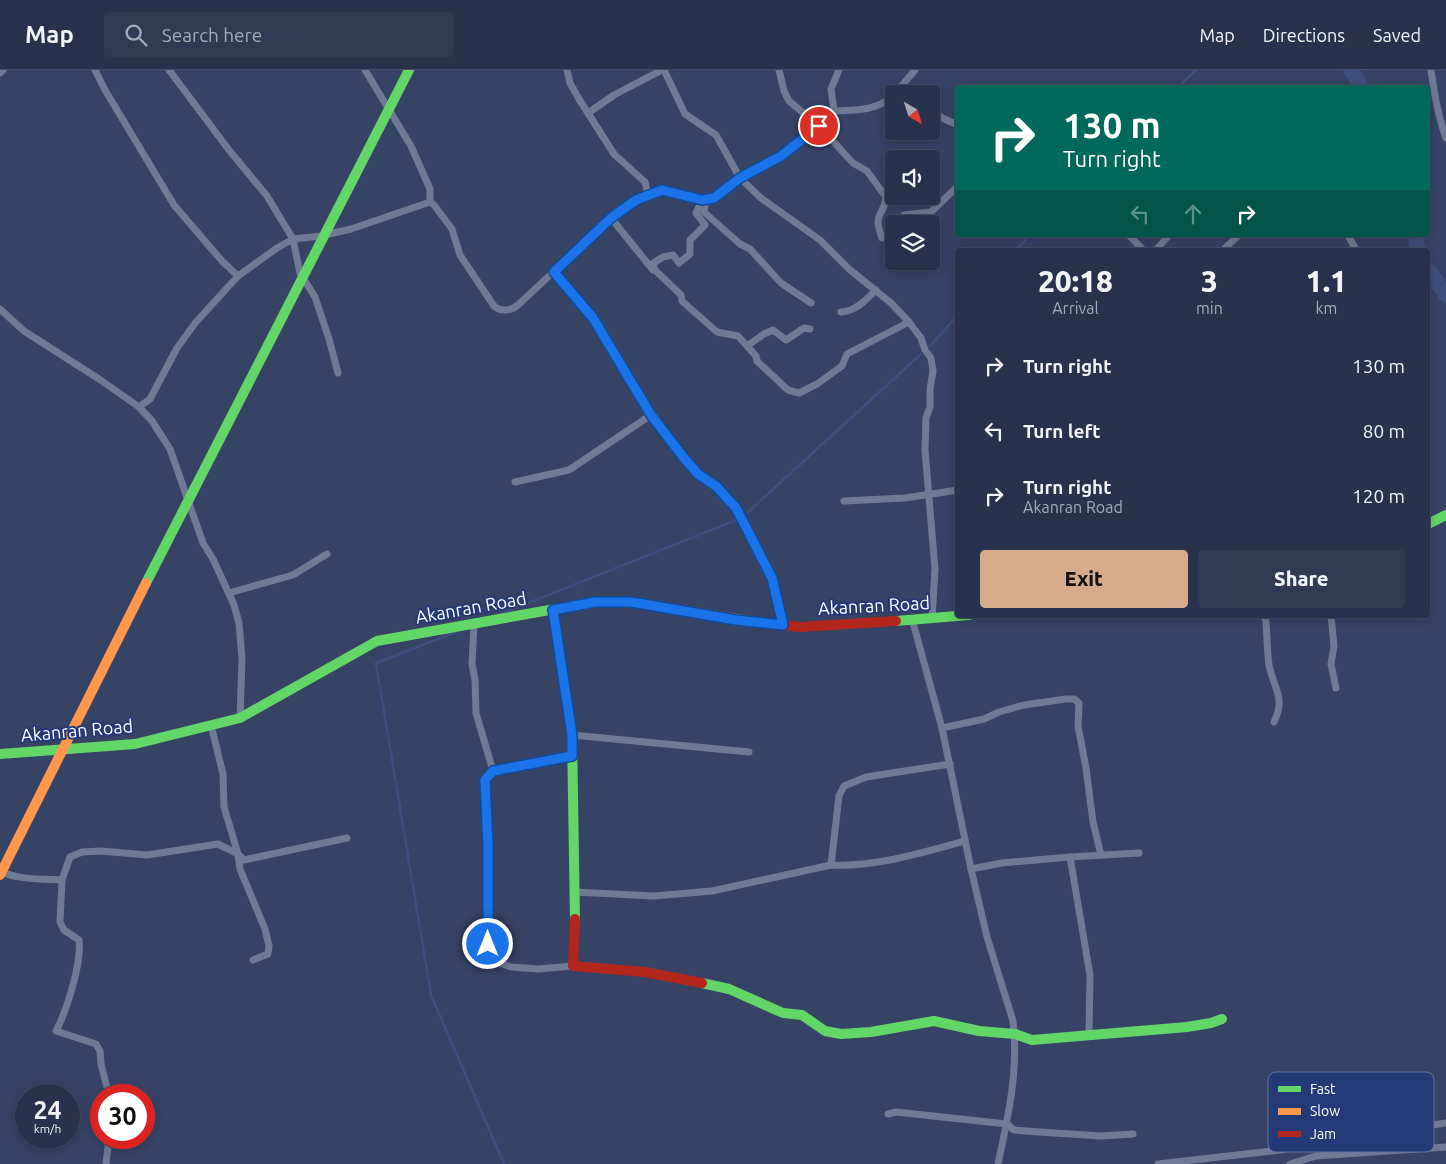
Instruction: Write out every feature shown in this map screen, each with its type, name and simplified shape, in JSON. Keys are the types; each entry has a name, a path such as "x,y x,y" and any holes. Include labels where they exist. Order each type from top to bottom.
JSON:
{"main road":[{"path":"0,875 170,536 409,70"},
{"path":"1430,523 1446,515"},
{"name":"Akanran Road","path":"0,754 135,744 240,718 377,641 595,602 631,602 736,620 800,626 955,616"},
{"path":"553,610 572,735 573,966 645,972 729,989 783,1013 802,1015 825,1031 841,1034 871,1032 934,1022 979,1031 1015,1034 1032,1040 1187,1027 1222,1019"}],"street":[{"path":"0,73 3,70"},
{"path":"95,70 105,90 174,204 222,261 238,276"},
{"path":"169,70 229,150 267,196 293,238 300,273 315,297 338,373"},
{"path":"365,70 410,146 430,189 430,202"},
{"path":"567,70 570,83 614,154 645,182 648,194"},
{"path":"588,113 614,95 663,70 685,114 716,135 740,178 761,198 820,240 909,322 921,338 925,350 931,358 933,371 925,433 935,569 932,618"},
{"path":"779,70 784,92 789,101 819,126 853,162 867,171 886,197 886,204 878,217 878,227 882,238 885,237"},
{"path":"834,111 831,89 839,70"},
{"path":"902,85 915,70"},
{"path":"1431,70 1435,97 1446,138"},
{"path":"430,202 434,204 452,229 460,255 494,306 499,310 510,310 516,308 611,218 636,200 662,190 702,200 714,198 740,178 781,156 819,126 834,111 860,110 885,103"},
{"path":"940,116 955,124"},
{"path":"904,215 931,212 955,190"},
{"path":"656,271 652,264 663,257 673,255 679,263 690,254 690,240 704,225 696,213 702,200"},
{"path":"702,200 705,205 704,212 740,244 750,249 781,283 811,303"},
{"path":"139,408 150,398 177,348 196,322 238,276 293,238 321,236 351,229 430,202"},
{"path":"611,218 656,271 682,295 682,301 717,332 738,336 778,382 788,390 799,394 842,366 847,354 909,322"},
{"path":"1131,237 1141,248"},
{"path":"1158,248 1167,237"},
{"path":"1225,248 1237,237"},
{"path":"554,272 593,318 651,415 698,474 717,487 736,508 772,578 783,625"},
{"path":"841,312 849,312 863,303 876,290"},
{"path":"0,309 24,331 99,378 139,408 152,421 170,449 203,543 229,593 239,623 241,641 240,718"},
{"path":"747,346 773,330 786,340 804,328 810,329"},
{"path":"515,482 569,470 651,415"},
{"path":"844,501 929,495 955,491"},
{"path":"229,593 293,574 327,554"},
{"path":"1265,618 1269,665 1280,702 1278,714 1274,722"},
{"path":"1331,618 1334,646 1331,664 1336,688"},
{"path":"912,619 942,728 987,936 1015,1034 1014,1089 998,1164"},
{"path":"474,624 472,664 475,680 476,713 493,771"},
{"path":"942,728 984,719 999,712 1024,705 1066,699 1074,699 1080,703 1078,726 1093,822 1101,855"},
{"path":"211,725 223,774 224,807 238,854 240,869 265,929 269,946 268,954 253,960"},
{"path":"572,735 749,752"},
{"path":"572,756 493,771 485,780 488,846 488,959 511,968 538,969 573,966"},
{"path":"831,865 839,796 844,786 866,777 950,764"},
{"path":"106,1084 100,1051 96,1044 56,1031 64,1016 81,951 80,940 64,930 60,922 62,880 70,857 82,852 101,851 147,855 218,844 238,854 244,860 347,838"},
{"path":"574,892 654,896 712,891 831,865 845,866 909,857 966,842"},
{"path":"971,869 1002,863 1139,853"},
{"path":"1070,857 1090,975 1089,1034"},
{"path":"0,871 28,878 62,880"},
{"path":"888,1114 896,1112 1007,1124 1014,1130 1101,1136 1133,1134"},
{"path":"106,1164 108,1149"},
{"path":"1158,1164 1268,1151"},
{"path":"1290,1164 1316,1156 1374,1152"}],"waterway":[{"path":"1180,85 1196,70"},
{"path":"1351,70 1360,85"},
{"path":"1018,248 1028,237"},
{"path":"1415,237 1418,248"},
{"path":"1430,272 1446,295"},
{"path":"930,346 955,318"},
{"path":"748,512 921,354"},
{"path":"498,615 739,519"},
{"path":"456,632 376,663 431,995 504,1164"}],"traffic: fast":[{"path":"146,583 409,70"},
{"path":"1430,523 1446,515"},
{"path":"0,754 135,744 240,718 377,641 555,609"},
{"path":"553,610 572,735 575,919"},
{"path":"896,621 955,616"},
{"path":"702,983 729,989 783,1013 802,1015 825,1031 841,1034 871,1032 934,1021 979,1031 1015,1034 1032,1040 1187,1027 1222,1019"}],"traffic: slow":[{"path":"0,875 146,583"},
{"path":"555,609 595,602 631,602 761,623"}],"traffic: jam":[{"path":"761,623 800,627 896,621"},
{"path":"575,919 573,966 645,972 702,983"}],"route":[{"path":"488,944 488,846 485,780 493,771 572,756 572,735 553,610 595,602 631,602 736,620 783,625 772,578 736,508 717,487 698,474 684,458 651,415 593,318 554,272 611,218 636,200 662,190 702,200 714,198 740,178 781,156 819,126"}]}
